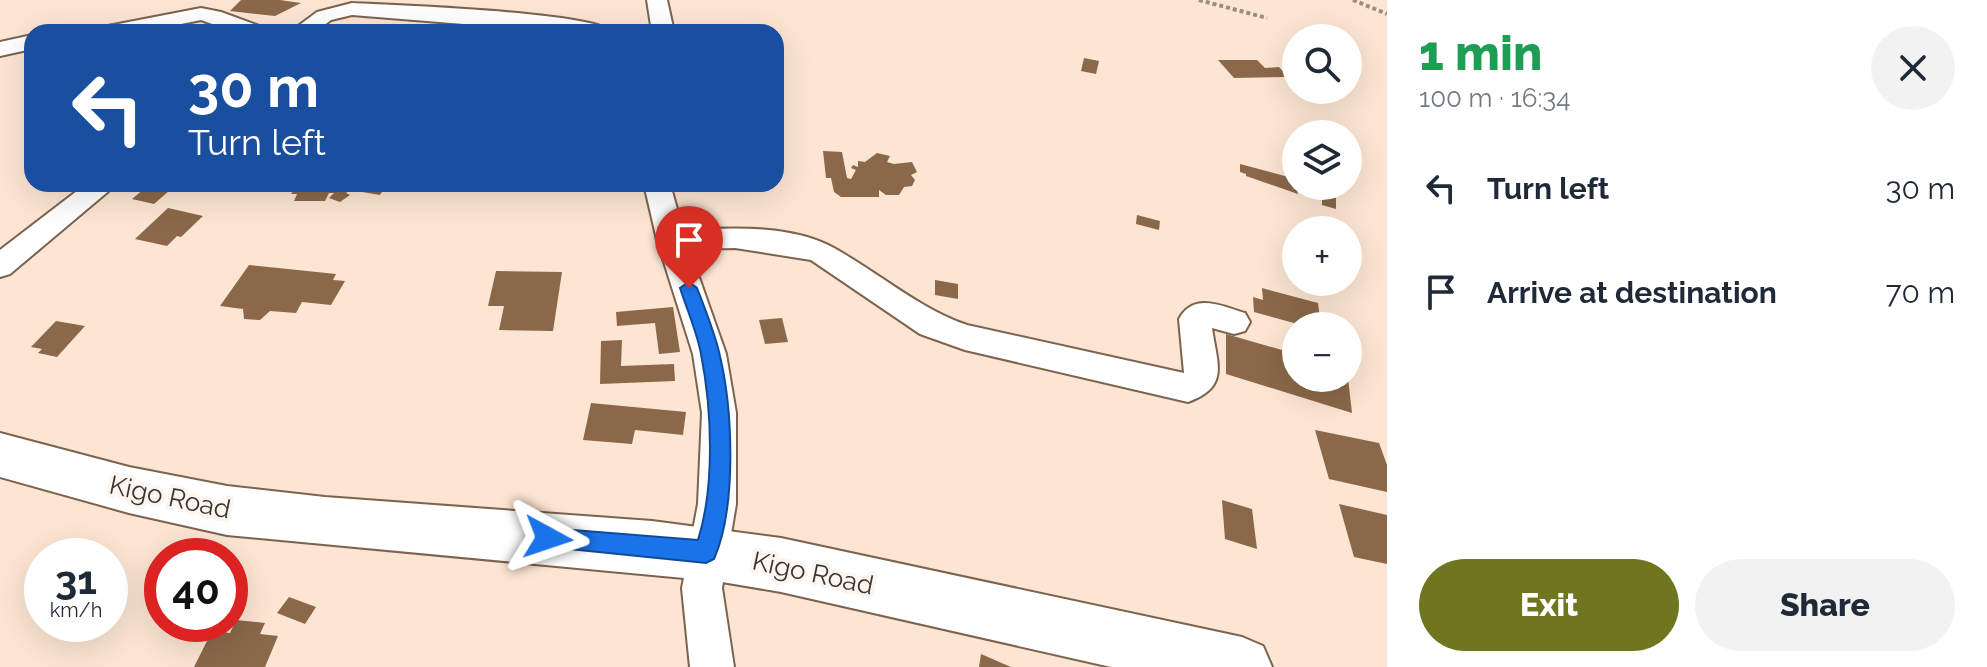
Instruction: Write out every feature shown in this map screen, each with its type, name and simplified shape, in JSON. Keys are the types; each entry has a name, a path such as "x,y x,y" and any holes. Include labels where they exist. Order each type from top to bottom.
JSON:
{"street":[{"path":"657,0 662,24"},
{"path":"312,24 324,16 352,9 567,24"},
{"path":"149,24 201,14 230,24"},
{"path":"0,49 24,44"},
{"path":"0,266 94,192"},
{"path":"659,192 671,240 710,352 719,411 717,507 706,552 702,589 712,667"},
{"path":"671,240 735,238 794,245 821,253 931,325 965,337 1188,388 1202,379 1195,319 1201,313 1234,322"},
{"name":"Kigo Road","path":"0,455 146,495 259,515 706,552 781,565 1242,667"}],"path":[{"path":"1199,0 1267,18"},
{"path":"1353,0 1387,14"}],"building":[{"path":"241,0 301,3 275,16 230,11"},
{"path":"1084,58 1099,61 1096,74 1081,71"},
{"path":"1218,60 1257,60 1265,68 1279,67 1282,70 1282,77 1234,78"},
{"path":"823,151 842,152 847,178 851,179 856,170 851,168 853,165 858,167 858,161 865,162 877,153 890,156 887,162 894,164 912,162 917,172 911,175 915,180 912,186 904,187 899,195 886,195 879,190 879,197 841,197 834,192 831,178 826,178"},
{"path":"1240,164 1282,175 1282,188 1246,176 1240,172"},
{"path":"140,192 168,192 154,204 132,199"},
{"path":"347,192 350,195 340,202 329,198 334,193 329,193 325,201 294,201 297,194 291,194"},
{"path":"1322,200 1336,200 1336,209 1322,205"},
{"path":"168,208 203,216 167,246 135,239"},
{"path":"1137,215 1160,221 1159,230 1136,224"},
{"path":"249,265 336,274 333,280 345,281 331,305 302,302 296,313 270,311 260,320 244,319 243,309 220,306"},
{"path":"496,271 562,272 553,331 499,330 504,306 488,306"},
{"path":"935,280 958,284 958,299 935,295"},
{"path":"1262,288 1282,293 1282,296 1318,303 1319,312 1282,312 1282,320 1254,312 1253,297 1263,300"},
{"path":"673,307 680,352 659,354 655,323 617,326 616,312"},
{"path":"782,318 788,342 765,344 759,320"},
{"path":"56,321 85,326 57,357 38,353 42,349 31,347"},
{"path":"1226,334 1282,350 1282,391 1226,374"},
{"path":"622,340 621,366 674,364 675,381 600,384 601,341"},
{"path":"1284,392 1350,392 1352,413"},
{"path":"591,403 686,412 683,435 635,430 632,444 583,440"},
{"path":"1315,430 1379,443 1387,465 1387,492 1329,479"},
{"path":"1222,500 1252,509 1257,549 1225,539"},
{"path":"1339,504 1387,515 1387,564 1354,557"},
{"path":"289,597 316,607 305,624 277,613"},
{"path":"248,621 265,623 260,634 278,636 265,667 194,667 206,642 248,642"},
{"path":"981,654 1011,667 979,667"}],"route":[{"path":"548,538 706,552 718,495 719,411 710,352 689,288"}]}
